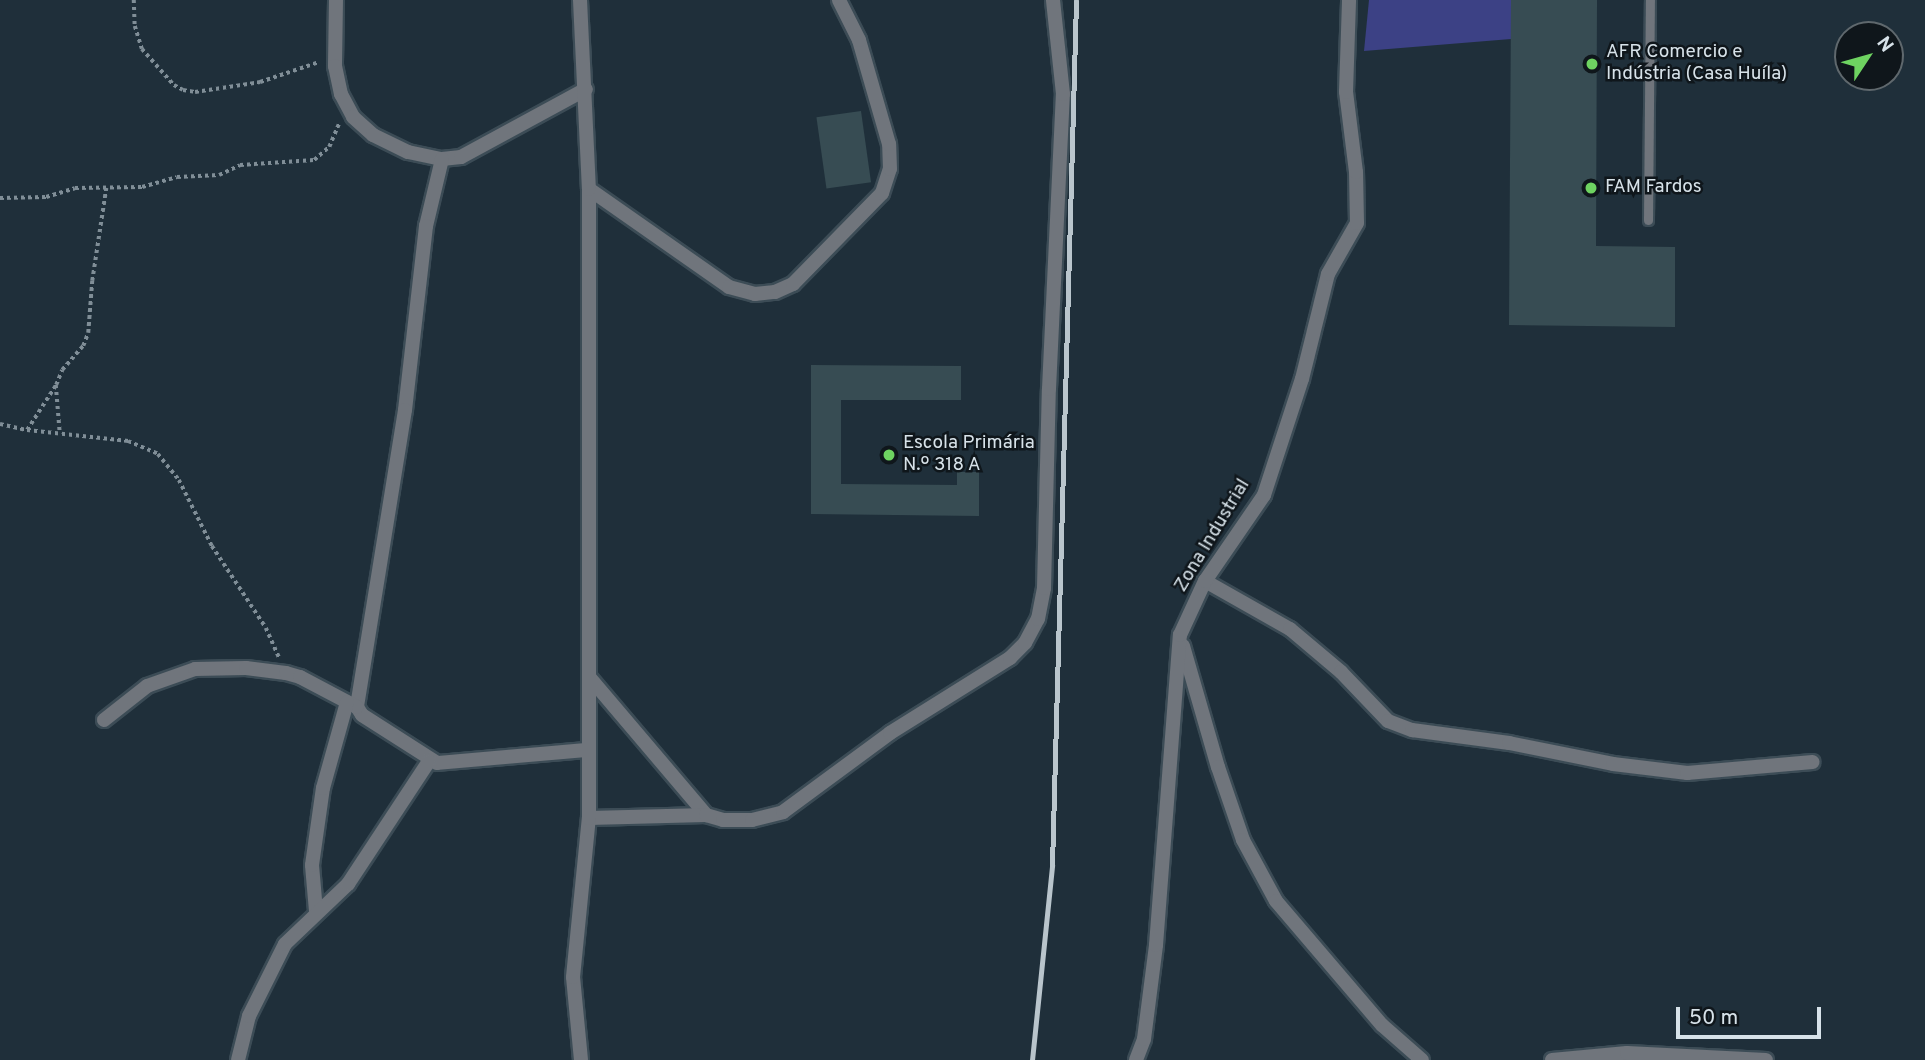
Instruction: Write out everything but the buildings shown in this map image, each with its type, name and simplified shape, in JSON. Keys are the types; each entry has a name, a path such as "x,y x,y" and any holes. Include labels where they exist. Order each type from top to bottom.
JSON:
{"street":[{"path":"335,0 335,57 341,94 353,117 373,135 408,152 442,159 461,157 586,89"},
{"path":"580,0 589,189 590,678 587,750 589,818 573,977 581,1060"},
{"path":"589,189 729,287 755,294 775,292 793,284 882,193 890,169 889,144 859,40 839,0"},
{"path":"589,818 706,815 723,820 752,820 783,812 890,733 1010,657 1025,643 1038,619 1044,588 1049,389 1063,94 1053,0"},
{"name":"Zona Industrial","path":"1136,1060 1143,1040 1156,945 1180,635 1205,581 1264,495 1302,379 1328,274 1357,223 1356,172 1346,92 1349,0"},
{"path":"316,911 312,865 323,788 352,705 405,411 426,226 442,159"},
{"path":"1205,581 1290,629 1341,671 1388,721 1412,730 1509,743 1613,764 1687,773 1813,762"},
{"path":"1180,635 1217,767 1243,840 1276,901 1382,1025 1422,1060"},
{"path":"104,720 147,687 195,669 246,668 300,677 352,705 362,715 429,761 447,765 587,750"},
{"path":"590,678 706,815"},
{"path":"238,1060 249,1016 285,944 316,911 348,884 429,761"},
{"path":"1552,1060 1627,1053 1766,1060"}],"lane":[{"path":"1648,220 1650,0"}],"path":[{"path":"134,0 137,39 142,49 174,85 183,90 195,92 260,82 335,57"},
{"path":"0,198 39,197 75,188 142,187 177,177 207,178 240,165 314,160 329,147 347,104"},
{"path":"27,430 56,385 62,370 83,346 88,333 92,281 106,188"},
{"path":"56,385 60,434"},
{"path":"0,424 27,430 128,441 158,454 171,466 212,546 266,628 286,673"}],"shaded area":[{"path":"1369,0 1511,0 1511,39 1364,51"}],"railway":[{"path":"1032,1060 1052,865 1076,0"}],"place":[{"name":"AFR Comercio e Indústria (Casa Huíla)","path":"1592,64"},
{"name":"FAM Fardos","path":"1591,188"},
{"name":"Escola Primária N.º 318 A","path":"889,455"}]}
